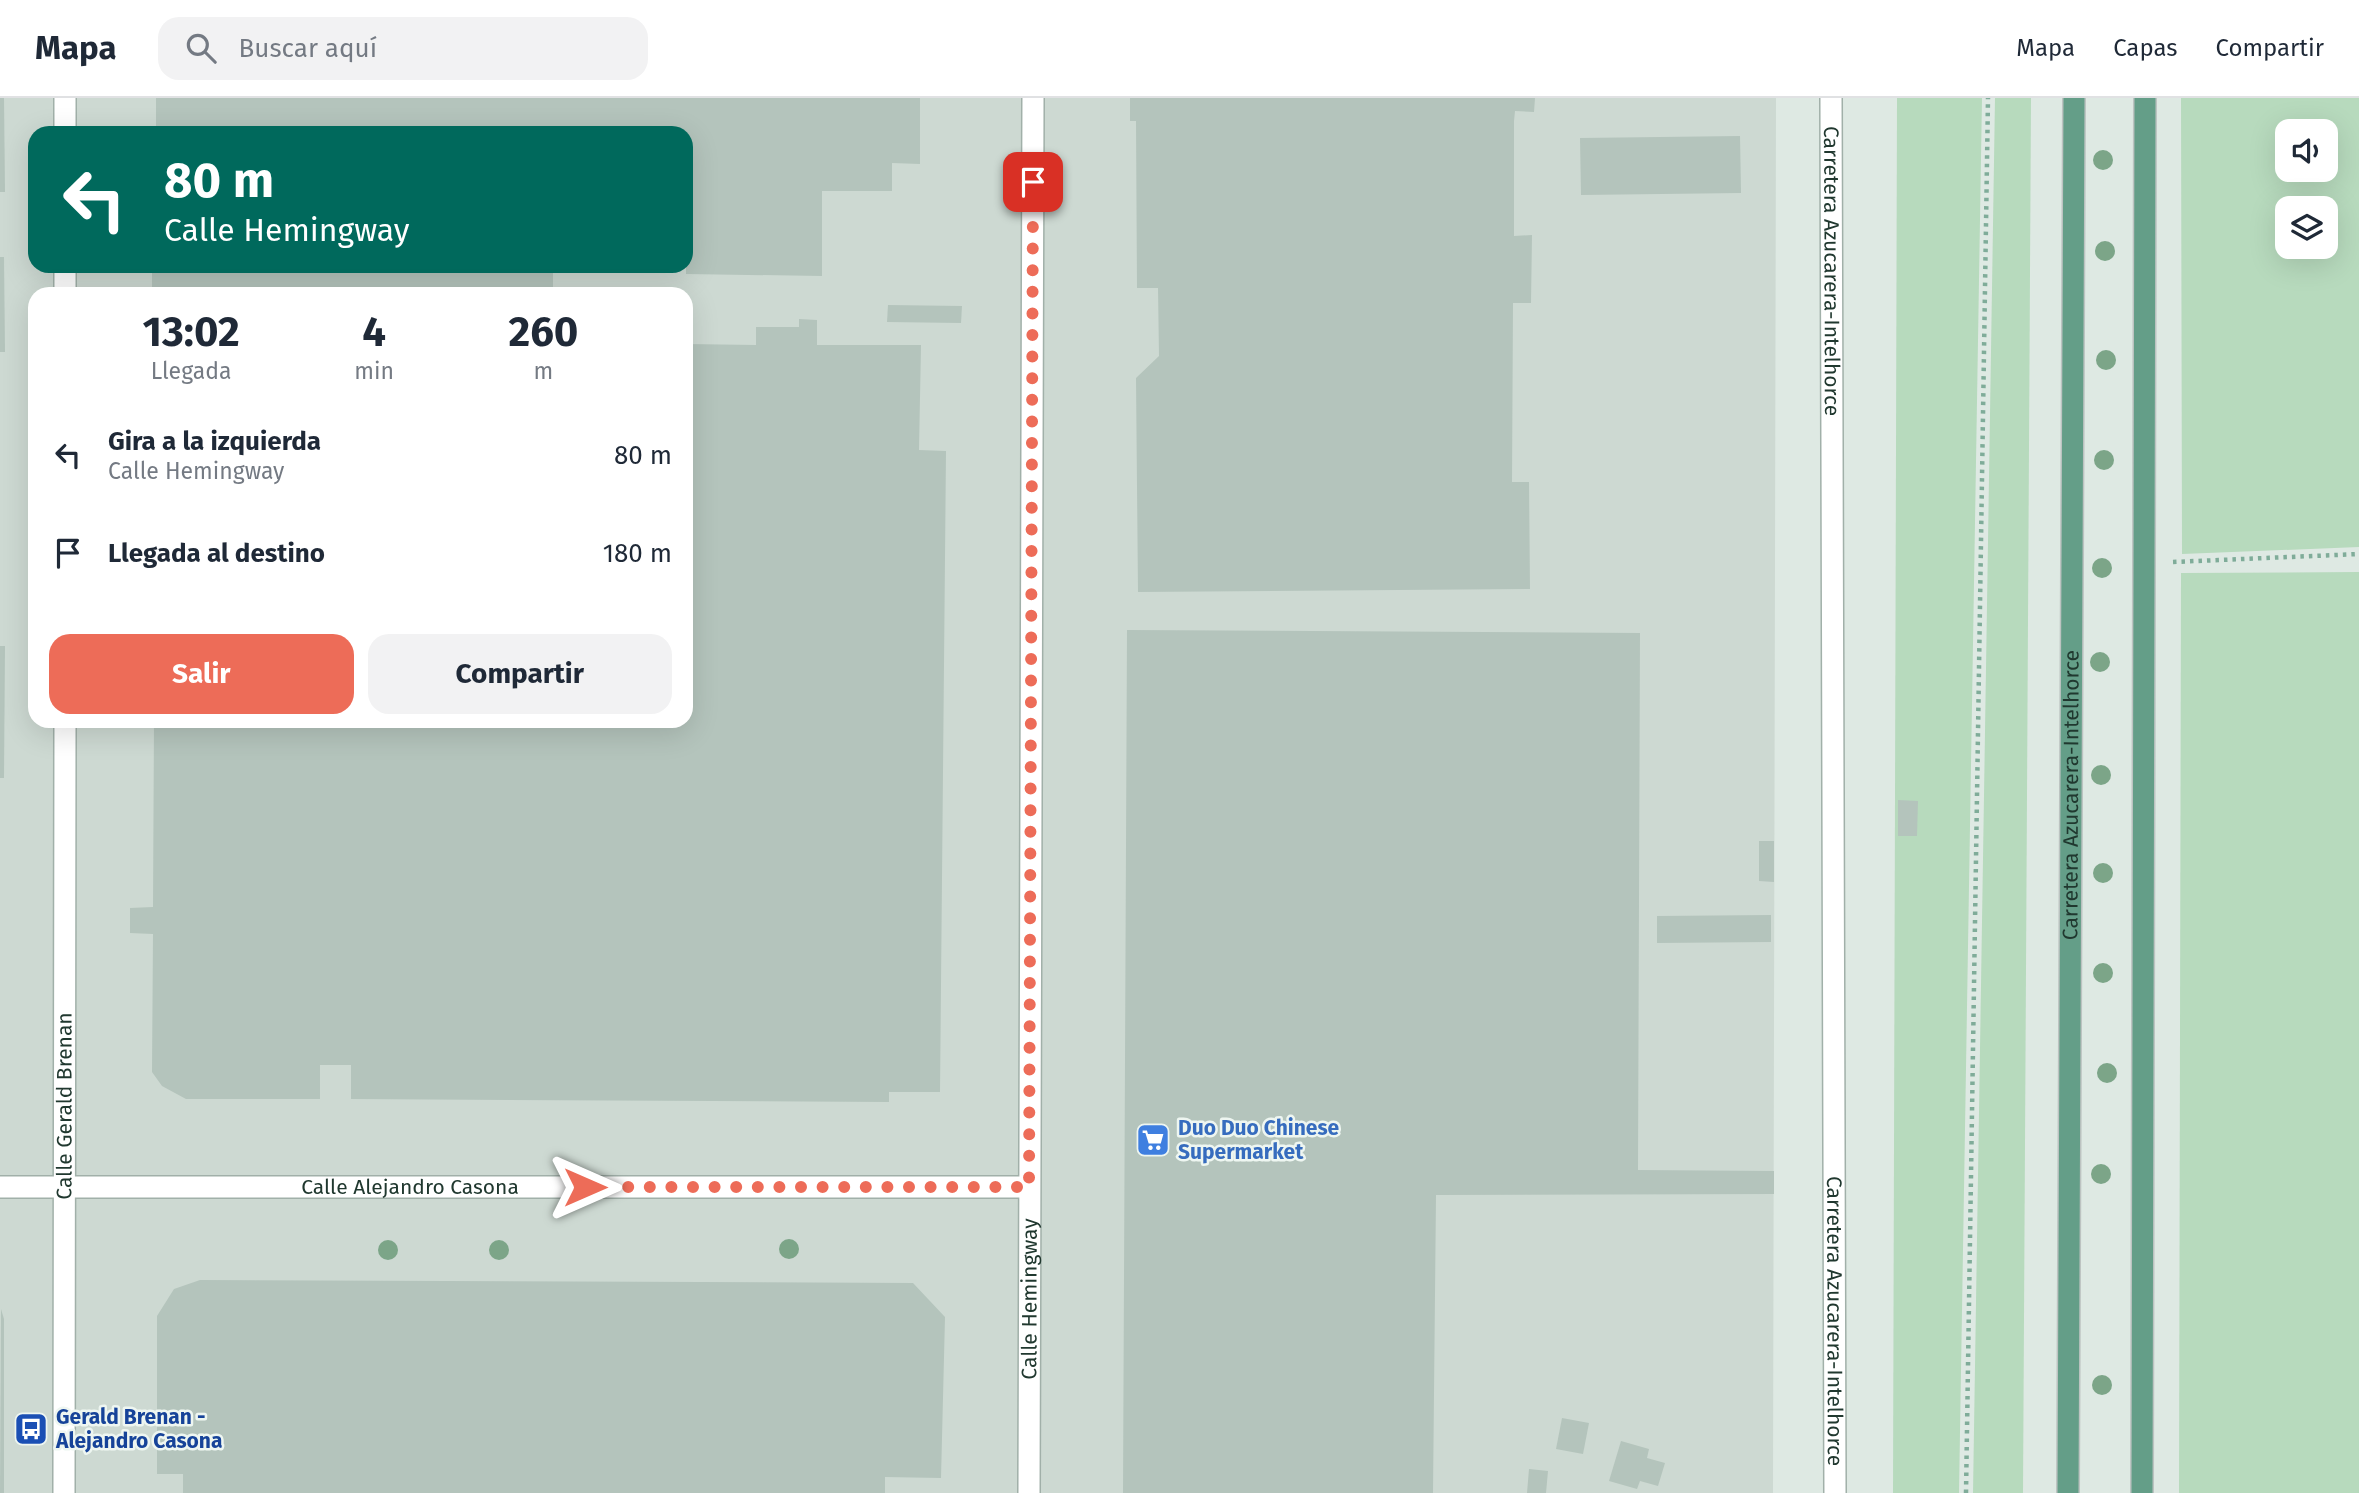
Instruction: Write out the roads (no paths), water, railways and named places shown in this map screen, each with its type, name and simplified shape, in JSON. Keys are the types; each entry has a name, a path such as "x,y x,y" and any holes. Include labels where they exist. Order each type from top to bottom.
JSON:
{"main road":[{"name":"Carretera Azucarera-Intelhorce","path":"2068,1493 2074,98"},
{"path":"2141,1493 2145,98"}],"street":[{"path":"65,98 65,126"},
{"name":"Calle Hemingway","path":"1029,1493 1033,98"},
{"name":"Carretera Azucarera-Intelhorce","path":"1831,98 1835,1493"},
{"name":"Calle Gerald Brenan","path":"64,1493 65,728"},
{"name":"Calle Alejandro Casona","path":"0,1186 1029,1187"}],"place":[{"name":"Duo Duo Chinese Supermarket","path":"1153,1140"},
{"name":"Gerald Brenan - Alejandro Casona","path":"31,1429"}]}
